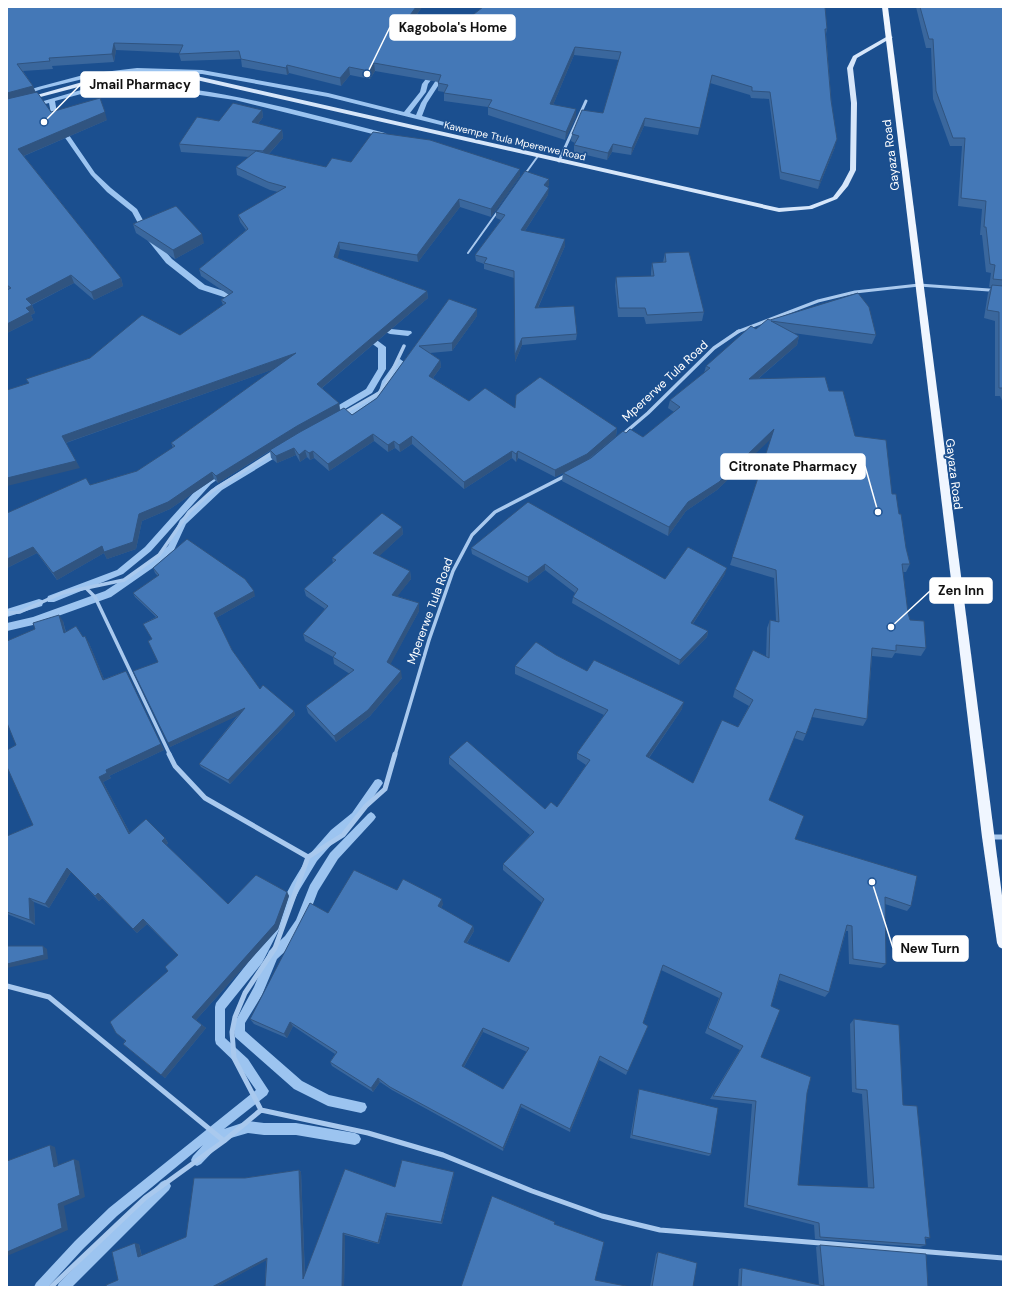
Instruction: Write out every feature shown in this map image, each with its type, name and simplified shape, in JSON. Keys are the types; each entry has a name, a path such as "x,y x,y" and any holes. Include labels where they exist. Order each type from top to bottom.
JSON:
{"main road":[{"name":"Gayaza Road","path":"885,7 890,37 919,285 988,837 1003,943"}],"street":[{"name":"Kawempe Ttula Mpererwe Road","path":"24,100 86,83 134,76 192,78 779,210 810,208 835,198 845,186 853,170 854,103 850,68 855,57 890,37"},
{"path":"559,161 586,101"},
{"name":"Mpererwe Tula Road","path":"618,439 648,413 714,348 731,335 748,327 818,301 855,292 919,285 1003,291"},
{"path":"341,415 379,393 388,382 404,346"},
{"path":"7,613 20,612 62,593 124,580 159,555 189,512 212,491 280,448"},
{"name":"Mpererwe Tula Road","path":"308,857 343,836 366,806 385,789 434,626 453,571 472,535 495,512 569,474"},
{"path":"86,588 95,597 175,766 205,798 308,857 275,948 245,993 235,1017 232,1032 234,1058 261,1110"},
{"path":"988,837 1003,837"},
{"path":"7,986 49,997 224,1141"},
{"path":"51,1287 145,1198 224,1141 261,1110"},
{"path":"261,1110 368,1133 442,1155 532,1191 602,1216 660,1230 725,1237 1003,1258"}],"lane":[{"path":"520,180 538,156"},
{"path":"468,253 498,211"}],"building":[{"path":"7,7 416,7 405,22 452,31 483,7 825,7 827,29 825,29 831,100 837,139 820,181 781,172 770,92 752,91 752,87 712,75 700,128 645,118 632,148 613,144 608,153 574,145 579,136 572,134 582,110 603,113 621,52 575,47 550,104 576,109 566,132 488,107 492,100 444,93 448,85 438,83 441,75 374,63 369,71 349,67 340,78 287,65 286,68 241,59 239,51 179,54 183,45 114,43 112,54 49,58 50,61 17,64 33,86 7,93"},
{"path":"920,7 1003,7 1003,280 993,279 995,265 990,264 986,227 984,227 986,201 961,198 965,138 953,138 936,91 933,39 929,39"},
{"path":"37,92 51,112 100,98 105,112 18,149 121,278 91,292 71,275 26,299 32,305 26,308 30,312 7,324 7,290 11,288 7,285 7,99"},
{"path":"233,103 262,110 252,122 282,130 263,151 179,144 197,117 219,121"},
{"path":"373,132 430,140 520,169 491,209 459,199 417,255 339,242 334,257 427,291 317,384 339,403 297,426 216,476 212,472 168,502 139,514 133,542 104,552 102,546 53,573 33,547 7,559 7,513 86,478 90,485 137,471 175,446 171,443 296,353 62,436 76,461 7,478 7,390 29,383 26,379 90,358 142,315 180,335 226,303 221,300 233,292 199,269 248,229 238,215 286,187 268,182 236,167 256,151 326,167 332,158 351,162"},
{"path":"525,171 549,179 544,185 549,188 521,230 565,239 535,308 574,306 577,334 522,338 515,355 514,271 484,263 487,258 475,255 505,215 496,212"},
{"path":"176,206 202,234 173,250 133,224"},
{"path":"689,252 704,312 647,315 645,308 619,308 616,277 654,276 652,263 666,262 665,253"},
{"path":"992,285 1003,286 1003,388 999,388 999,312 987,310"},
{"path":"858,293 869,307 876,335 771,321 799,336 749,379 825,377 829,391 843,391 855,436 886,440 892,494 896,494 910,564 902,564 908,613 910,620 924,621 926,648 896,645 896,651 872,648 867,719 815,709 806,734 797,731 769,800 804,816 795,839 917,876 911,906 885,897 886,964 853,959 852,926 847,925 829,992 780,974 771,1006 780,1010 761,1057 811,1077 807,1093 798,1185 874,1188 867,1090 856,1089 854,1019 899,1025 903,1105 917,1106 930,1238 925,1237 926,1245 820,1237 819,1223 747,1205 756,1101 713,1096 743,1046 708,1028 722,993 663,965 643,1023 648,1026 628,1071 600,1056 570,1129 521,1104 503,1148 390,1087 378,1078 371,1088 330,1062 337,1052 290,1022 284,1034 250,1019 310,903 328,913 354,870 397,890 403,879 442,899 438,906 473,926 464,942 509,962 544,899 503,864 534,832 449,757 467,741 545,809 551,802 557,807 590,760 577,753 608,710 515,666 536,642 556,655 587,671 594,660 684,702 646,756 693,783 722,720 738,727 753,700 735,689 753,650 769,658 770,620 779,622 776,570 732,557 774,429 719,482 688,502 669,527 563,473 591,458 623,431 626,433 630,429 643,437 680,407 670,400 710,368 706,366 751,326 756,329 768,319 770,320","holes":["483,1028 529,1048 503,1089 462,1066"]},
{"path":"449,299 477,309 452,343 419,346 440,360 429,376 469,401 485,388 515,408 516,395 540,377 617,428 587,454 555,470 518,451 516,454 512,451 464,482 412,436 399,445 394,441 388,445 373,434 328,464 313,451 309,453 305,450 299,455 294,448 276,456 270,450 344,408 352,415 377,398"},
{"path":"528,502 665,579 688,547 727,568 691,623 708,631 680,660 573,597 578,589 545,564 528,577 471,548"},
{"path":"382,513 402,527 373,553 410,571 392,595 419,603 387,662 401,671 368,710 334,736 306,706 354,670 333,657 336,653 303,634 328,606 304,589 336,560 332,558"},
{"path":"187,539 245,579 254,591 214,613 232,650 260,689 263,685 294,711 228,780 199,764 245,708 168,743 133,671 158,662 148,641 152,639 143,624 158,617 133,593 159,575 153,568"},
{"path":"59,615 64,633 76,626 83,637 85,636 103,680 126,671 161,744 106,770 107,773 99,777 129,834 146,819 165,838 162,841 228,904 256,875 287,892 275,924 192,1017 202,1025 161,1075 123,1044 126,1041 116,1033 110,1022 168,971 165,967 178,955 143,919 133,929 98,893 95,896 67,868 45,904 29,898 30,920 7,912 7,836 33,825 7,767 7,750 16,745 7,723 7,641 35,629 33,623"},
{"path":"7,946 43,946 44,955 7,964"},
{"path":"639,1089 718,1108 711,1154 632,1135"},
{"path":"50,1145 54,1167 74,1159 80,1195 58,1204 62,1228 7,1252 7,1161"},
{"path":"402,1160 454,1172 441,1222 386,1213 378,1243 343,1233 342,1287 265,1287 267,1258 212,1287 107,1287 106,1285 118,1280 112,1252 135,1243 138,1257 186,1237 194,1178 245,1178 299,1170 303,1279 345,1169 395,1187"},
{"path":"492,1196 555,1222 554,1224 604,1242 595,1280 631,1287 461,1287"},
{"path":"820,1245 926,1254 928,1287 741,1287 742,1268 824,1286"},
{"path":"658,1252 697,1263 693,1287 652,1287"}],"waterway":[{"path":"7,99 40,88 87,76 137,70 202,72 328,95 406,114"},
{"path":"406,114 423,92 425,84 435,71"},
{"path":"419,117 424,103 444,72"},
{"path":"33,105 81,92 132,86 158,87 235,98 385,135"},
{"path":"52,100 55,119 93,174 109,190 135,211 148,236 169,261 202,287 233,297"},
{"path":"406,114 481,133"},
{"path":"379,326 390,331 408,333"},
{"path":"330,414 369,391 382,369 382,347 366,335"},
{"path":"339,419 365,405 383,392 385,383 400,362"},
{"path":"7,627 33,621 108,594 151,565 171,548 183,522 219,488 280,451"},
{"path":"51,599 120,572 148,549 208,482 214,479"},
{"path":"7,613 39,603"},
{"path":"40,1287 79,1245 113,1212 263,1091 244,1063 220,1040 220,1007 258,959 296,886 313,858 335,833 355,816 378,783"},
{"path":"361,1107 328,1100 298,1085 239,1033 240,1022 258,991 273,955 289,940 300,923 314,888 334,856 371,817"},
{"path":"197,1160 221,1135 248,1127 264,1129 296,1129 355,1139"},
{"path":"63,1287 165,1186"}],"place":[{"name":"Kagobola's Home","path":"367,74"},
{"name":"Jmail Pharmacy","path":"44,122"},
{"name":"Citronate Pharmacy","path":"878,512"},
{"name":"Zen Inn","path":"891,627"},
{"name":"New Turn","path":"872,882"}]}
